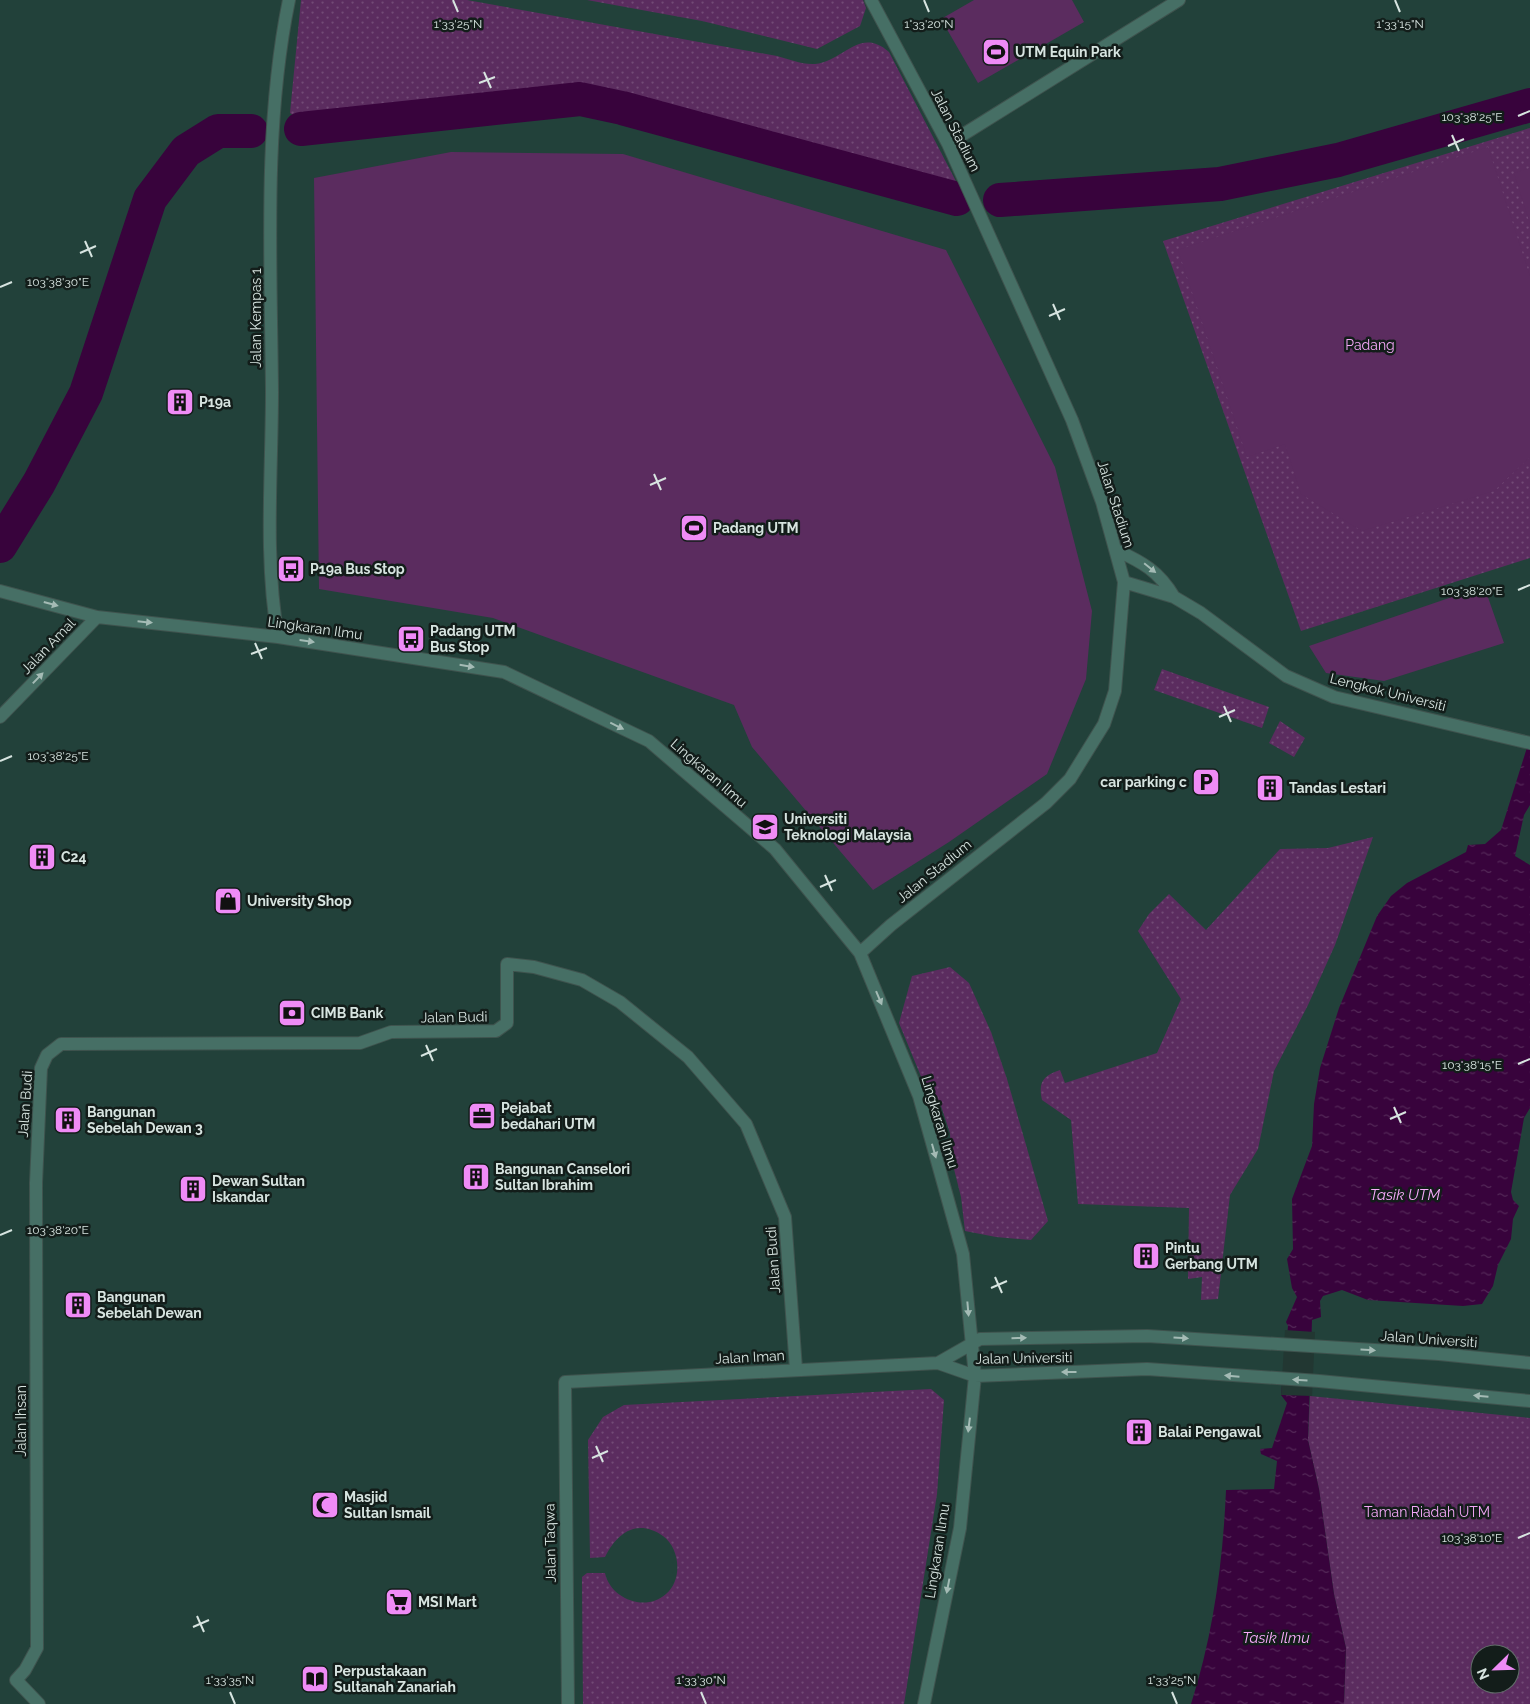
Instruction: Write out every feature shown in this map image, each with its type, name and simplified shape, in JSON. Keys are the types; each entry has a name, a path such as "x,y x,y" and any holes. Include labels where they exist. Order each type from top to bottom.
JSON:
{"street":[{"name":"Jalan Kempas 1","path":"278,637 271,567 271,167 282,37 289,0"},
{"name":"Jalan Stadium","path":"860,953 891,925 1046,803 1070,779 1104,724 1115,691 1124,582 1102,502 1072,420 948,144 872,0"},
{"path":"948,144 1179,0"},
{"name":"Lengkok Universiti","path":"1116,550 1146,564 1166,582 1174,597"},
{"name":"Lengkok Universiti","path":"1124,582 1174,597 1201,613 1286,676 1334,697 1530,743"},
{"name":"Lingkaran Ilmu","path":"2,591 97,616 278,637 504,672 650,741 775,849 860,953 918,1096 963,1254 975,1376 960,1528 924,1704"},
{"name":"Jalan Amal","path":"0,717 97,616"},
{"name":"Jalan Budi","path":"36,1155 41,1068 47,1055 61,1044 360,1043 391,1032 496,1031 507,1023 507,964 534,967 582,980 620,1002 688,1057 746,1124 785,1217 796,1369"},
{"name":"Jalan Ihsan","path":"36,1155 37,1648 25,1670 16,1680 39,1704"},
{"name":"Jalan Universiti","path":"938,1363 980,1339 1147,1336 1439,1354 1530,1363"},
{"name":"Jalan Universiti","path":"938,1363 975,1376 1147,1369 1319,1381 1530,1400"},
{"name":"Jalan Iman","path":"565,1382 938,1363"},
{"name":"Jalan Taqwa","path":"565,1382 568,1704"}],"shaded area":[{"name":"Universiti Teknologi Malaysia","path":"0,0 1530,0 1530,1704 0,1704"}],"green space":[{"path":"301,0 467,0 777,56 810,64 825,62 852,47 869,42 879,45 889,52 962,193 770,139 576,91 302,122 290,113"},
{"path":"587,0 863,0 866,8 860,26 817,49 702,21"},
{"name":"UTM Equin Park","path":"974,0 1072,0 1084,22 978,83 941,19"},
{"name":"Padang","path":"1530,128 1530,558 1301,631 1163,241"},
{"name":"Padang","path":"1488,147 1530,276 1530,457 1494,491 1362,531 1301,494 1285,444 1247,457 1178,250"},
{"name":"Padang UTM","path":"451,152 623,154 946,250 1055,467 1092,611 1086,679 1047,774 949,842 873,890 752,747 734,705 493,618 319,589 314,178"},
{"path":"1530,168 1530,224 1514,173"},
{"path":"1484,586 1504,643 1384,681 1326,673 1309,646"},
{"path":"1162,669 1269,707 1262,728 1154,690"},
{"path":"1280,721 1305,738 1294,757 1269,743"},
{"path":"1373,837 1335,945 1308,1005 1274,1071 1258,1149 1230,1195 1218,1299 1201,1300 1202,1277 1188,1279 1189,1208 1078,1204 1071,1120 1042,1100 1041,1084 1046,1077 1060,1070 1065,1083 1157,1053 1181,999 1138,931 1149,914 1169,894 1206,930 1280,849 1328,848"},
{"path":"950,967 969,983 991,1032 1007,1079 1048,1221 1031,1240 996,1237 965,1231 961,1197 951,1157 950,1133 941,1106 927,1091 899,1023 912,976"},
{"path":"931,1389 944,1400 937,1494 904,1704 583,1704 582,1577 587,1573 605,1573 608,1582 621,1596 639,1602 648,1602 658,1600 666,1594 675,1581 677,1573 676,1556 669,1541 654,1531 645,1528 636,1528 622,1535 615,1541 605,1557 590,1558 588,1440 603,1417 624,1405"},
{"name":"Taman Riadah UTM","path":"1310,1396 1530,1418 1530,1704 1344,1704 1346,1648 1334,1594 1319,1489 1308,1440"}],"water":[{"name":"Tasik UTM","path":"1530,738 1530,805 1524,815 1515,856 1530,865 1530,1108 1524,1118 1511,1192 1513,1200 1519,1206 1513,1219 1511,1239 1498,1265 1493,1286 1482,1304 1463,1306 1368,1300 1342,1290 1323,1296 1320,1301 1321,1317 1312,1320 1308,1440 1319,1489 1334,1594 1346,1648 1344,1704 1191,1704 1199,1678 1216,1598 1226,1490 1274,1489 1277,1461 1261,1454 1260,1449 1272,1448 1287,1403 1281,1395 1288,1326 1286,1322 1297,1297 1292,1288 1287,1259 1293,1249 1292,1199 1312,1146 1314,1104 1320,1068 1339,1008 1377,916 1391,896 1407,883 1466,852 1468,845 1485,844 1501,830"}],"pier":[{"path":"1285,1330 1315,1332 1312,1396 1281,1395"}],"waterway":[{"path":"301,129 580,99 622,108 957,199"},
{"path":"1000,200 1220,184 1338,160 1530,105"},
{"path":"0,546 39,483 86,393 150,199 186,151 218,131 251,131"}],"place":[{"name":"UTM Equin Park","path":"996,52"},
{"name":"P19a","path":"180,402"},
{"name":"Padang UTM","path":"694,528"},
{"name":"P19a Bus Stop","path":"291,569"},
{"name":"Padang UTM Bus Stop","path":"411,639"},
{"name":"car parking c","path":"1206,782"},
{"name":"Tandas Lestari","path":"1270,788"},
{"name":"Universiti Teknologi Malaysia","path":"765,827"},
{"name":"C24","path":"42,857"},
{"name":"University Shop","path":"228,901"},
{"name":"CIMB Bank","path":"292,1013"},
{"name":"Pejabat bedahari UTM","path":"482,1116"},
{"name":"Bangunan Sebelah Dewan 3","path":"68,1120"},
{"name":"Bangunan Canselori Sultan Ibrahim","path":"476,1177"},
{"name":"Dewan Sultan Iskandar","path":"193,1189"},
{"name":"Pintu Gerbang UTM","path":"1146,1256"},
{"name":"Bangunan Sebelah Dewan","path":"78,1305"},
{"name":"Balai Pengawal","path":"1139,1432"},
{"name":"Masjid Sultan Ismail","path":"325,1505"},
{"name":"MSI Mart","path":"399,1602"},
{"name":"Perpustakaan Sultanah Zanariah","path":"315,1679"}],"water label":[{"name":"Tasik Ilmu","path":"1276,1638"}]}
